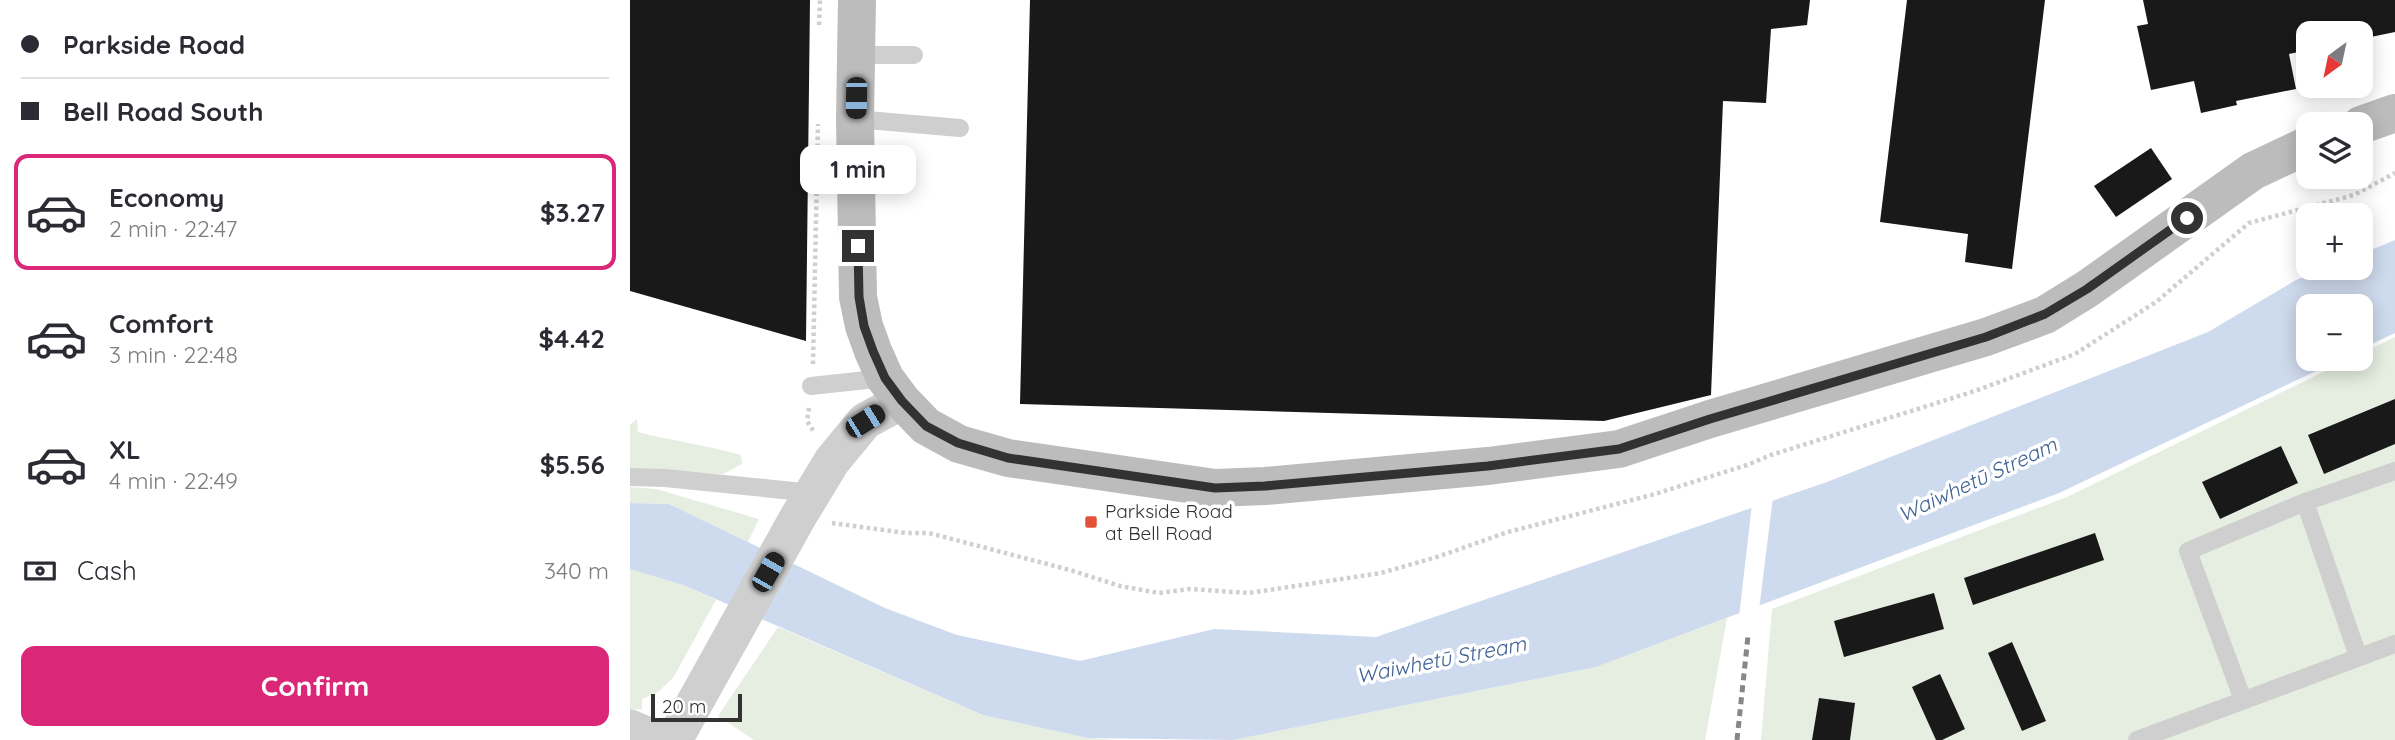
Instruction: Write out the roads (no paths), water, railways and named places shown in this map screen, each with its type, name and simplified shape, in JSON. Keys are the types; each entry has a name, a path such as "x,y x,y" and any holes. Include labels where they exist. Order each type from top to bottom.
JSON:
{"main road":[{"path":"857,0 855,119 859,297 864,326 894,390 926,426 958,443 1008,458 1215,488 1488,466 1619,449 1710,419 1986,337 2045,314 2087,289 2253,172 2296,151"},
{"path":"2373,121 2395,113"}],"street":[{"path":"630,729 676,735 782,549 820,507 832,461 894,390"}],"lane":[{"path":"857,55 914,55"},
{"path":"855,119 960,128"},
{"path":"811,386 894,390"},
{"path":"2243,700 2188,551 2305,502 2395,471"},
{"path":"630,477 665,478 820,507"},
{"path":"2305,502 2358,656"},
{"path":"2137,740 2395,644"}],"water":[{"name":"Waiwhetū Stream","path":"2395,240 2395,333 2373,343 2373,294 2296,294 2296,371 2316,371 2059,493 1596,667 1233,740 1088,738 983,715 683,585 630,569 630,503 669,504 885,608 957,635 1080,661 1214,629 1376,637 1827,482 2208,332 2296,280 2373,280 2373,249"}],"railway":[{"path":"1737,740 1748,636"}],"place":[{"name":"Parkside Road at Bell Road","path":"1091,522"}]}
